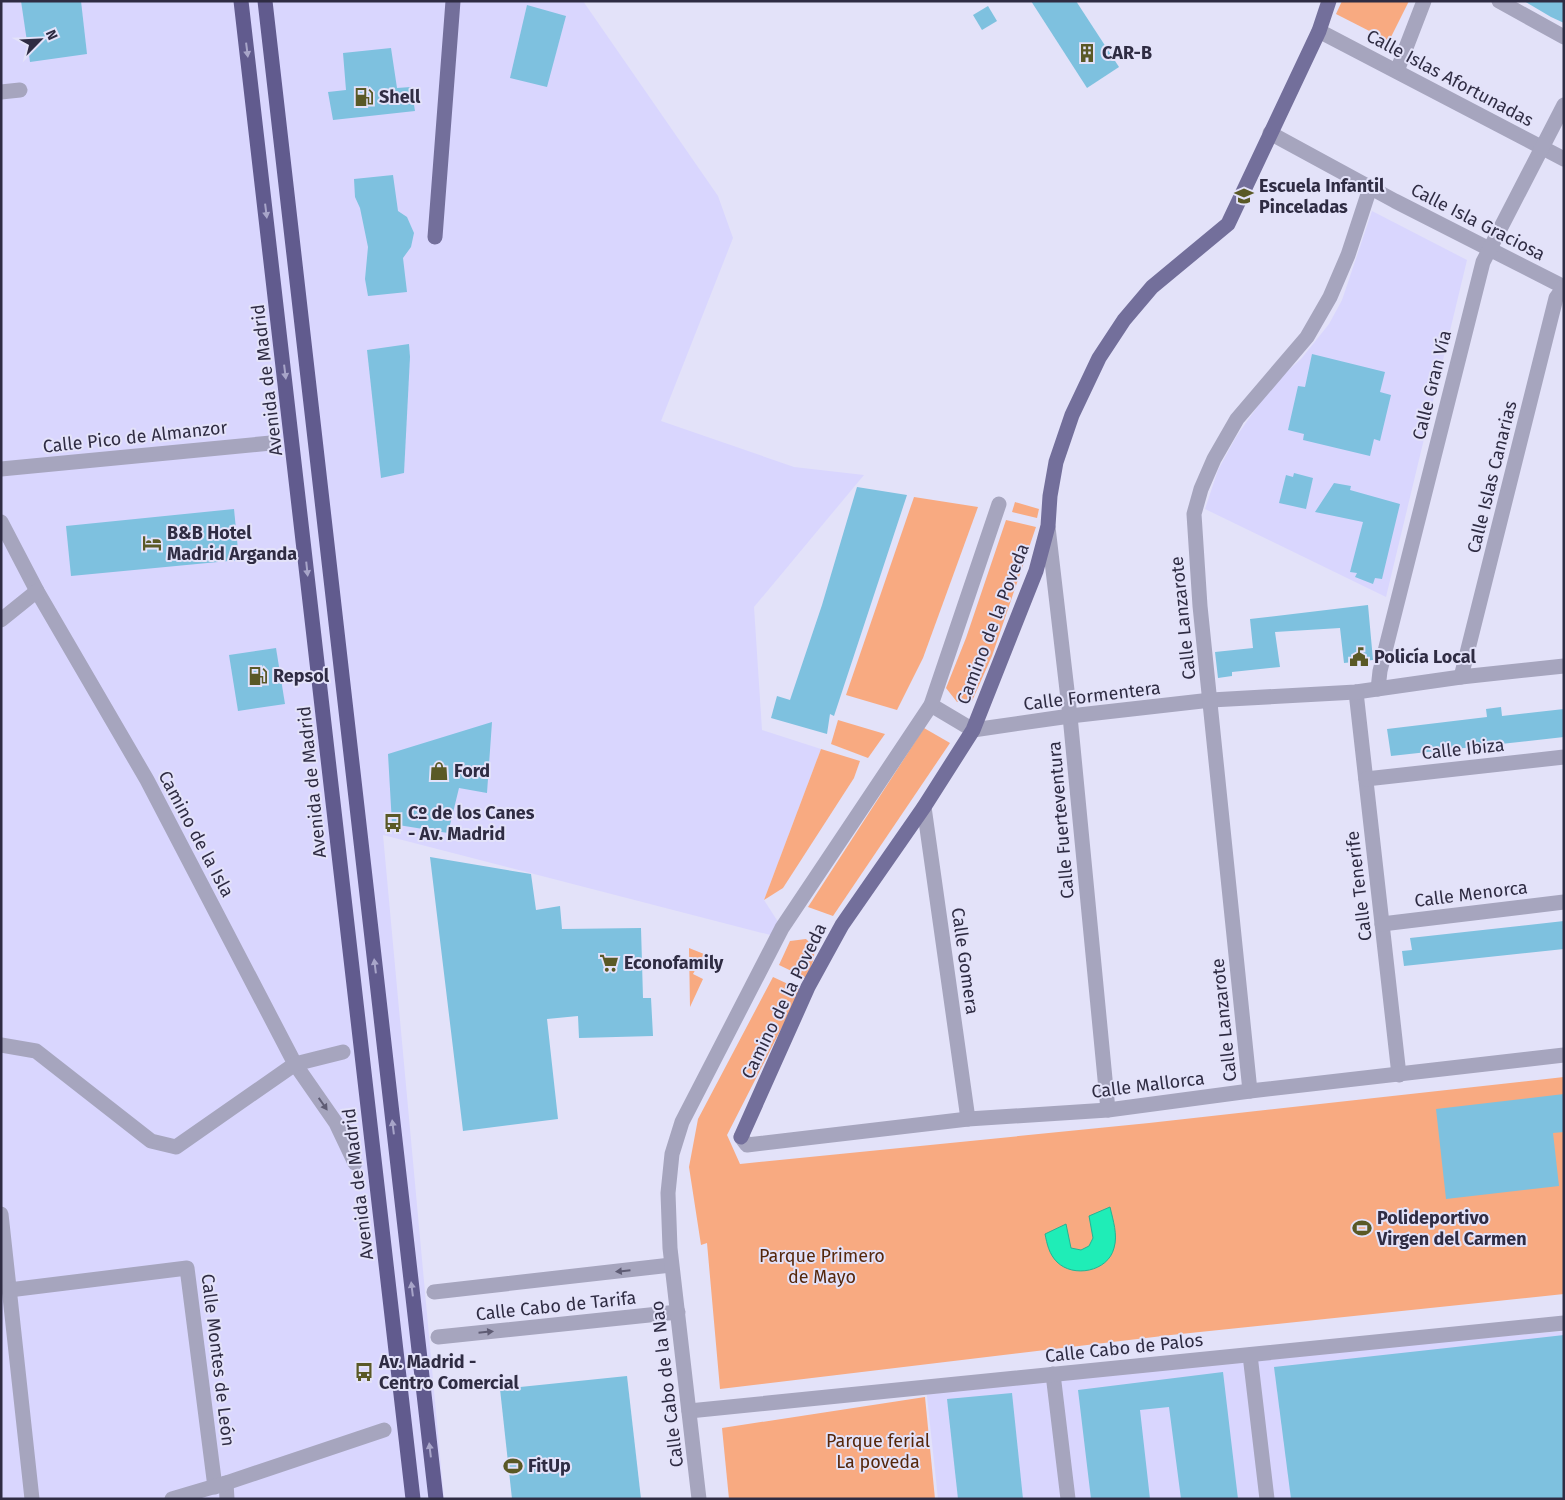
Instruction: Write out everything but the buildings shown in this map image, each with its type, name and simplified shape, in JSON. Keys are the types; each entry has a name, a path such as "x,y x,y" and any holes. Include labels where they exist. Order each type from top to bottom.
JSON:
{"highway":[{"name":"Avenida de Madrid","path":"241,1 413,1499"},
{"path":"265,1 436,1499"}],"main road":[{"path":"435,237 453,1"},
{"name":"Camino de la Poveda","path":"741,1137 808,987 842,925 924,808 973,730 1036,571 1048,526 1050,496 1056,462 1072,415 1099,358 1124,320 1152,287 1228,224 1319,31 1329,1"}],"street":[{"path":"1397,72 1424,1"},
{"path":"1498,1 1564,37"},
{"name":"Calle Islas Afortunadas","path":"1319,31 1564,159"},
{"path":"1,92 20,90"},
{"name":"Calle Gran Vía","path":"1378,689 1380,671 1482,262 1564,105"},
{"name":"Calle Isla Graciosa","path":"1270,133 1370,188 1564,287"},
{"name":"Calle Lanzarote","path":"1250,1091 1194,539 1194,514 1201,488 1214,459 1237,419 1307,337 1330,297 1348,254 1370,188"},
{"name":"Calle Islas Canarias","path":"1461,677 1556,298 1564,287"},
{"name":"Calle Pico de Almanzor","path":"1,469 271,443"},
{"name":"Camino de la Poveda","path":"671,1265 668,1192 672,1154 682,1122 782,928 931,705 999,504"},
{"name":"Camino de la Isla","path":"1,522 36,591 147,780 295,1064 336,1123 355,1163"},
{"name":"Calle Fuerteventura","path":"1048,526 1070,716 1108,1110"},
{"path":"1,620 36,591"},
{"name":"Calle Formentera","path":"973,730 1070,716 1211,700 1356,692 1461,677 1564,666"},
{"name":"Calle Tenerife","path":"1356,692 1400,1075"},
{"path":"931,705 973,730"},
{"name":"Calle Ibiza","path":"1366,779 1564,756"},
{"name":"Calle Gomera","path":"924,808 968,1119"},
{"name":"Calle Menorca","path":"1382,924 1564,902"},
{"path":"1,1045 36,1051 151,1141 176,1147 295,1064 343,1052"},
{"name":"Calle Mallorca","path":"741,1137 747,1145 968,1119 1108,1110 1250,1091 1564,1055"},
{"path":"1,1214 32,1499"},
{"name":"Calle Cabo de Tarifa","path":"434,1292 671,1265"},
{"name":"Calle Cabo de la Nao","path":"671,1265 699,1499"},
{"name":"Calle Montes de León","path":"10,1290 187,1268 220,1485"},
{"name":"Calle Cabo de Tarifa","path":"438,1337 678,1312"},
{"name":"Calle Cabo de Palos","path":"689,1412 1564,1323"},
{"path":"1250,1354 1267,1499"},
{"path":"1053,1374 1068,1499"},
{"path":"172,1499 220,1485 384,1430"},
{"path":"220,1485 227,1499"}],"shaded area":[{"path":"1,1 583,1 718,196 733,238 661,421 794,467 864,475 754,607 762,730 821,749 764,900 782,928 778,937 383,835 444,1499 1,1499"},
{"path":"1372,211 1467,260 1386,597 1205,509 1218,470 1236,437 1274,383 1301,359 1329,324 1342,300"},
{"path":"1110,1207 1115,1228 1115,1243 1105,1263 1089,1270 1080,1271 1064,1267 1054,1259 1045,1234 1066,1224 1071,1248 1081,1250 1089,1246 1093,1238 1089,1216"},
{"path":"1564,1331 1564,1499 938,1499 926,1387"}],"green space":[{"path":"1342,1 1409,1 1389,41 1336,14"},
{"path":"914,497 978,507 923,658 897,710 846,695"},
{"path":"1015,502 1039,509 1037,518 1012,512"},
{"path":"1006,520 1036,527 992,656 972,701 957,702 946,688 966,638"},
{"path":"838,720 885,734 868,758 831,744"},
{"path":"924,728 950,743 833,916 808,907"},
{"path":"821,749 860,761 854,778 783,888 764,900"},
{"path":"806,939 813,948 814,958 806,978 779,965 790,941"},
{"path":"689,948 704,954 693,974 703,979 690,1007"},
{"name":"Parque Primero de Mayo","path":"773,977 801,990 727,1135 740,1164 1149,1123 1564,1077 1564,1294 1171,1335 720,1389 707,1243 701,1245 689,1167 698,1119"},
{"name":"Parque ferial La poveda","path":"925,1397 935,1499 729,1499 722,1428"}],"place":[{"name":"CAR-B","path":"1087,53"},
{"name":"Shell","path":"364,97"},
{"name":"Escuela Infantil Pinceladas","path":"1244,196"},
{"name":"B&B Hotel Madrid Arganda","path":"152,543"},
{"name":"Policía Local","path":"1359,657"},
{"name":"Repsol","path":"258,676"},
{"name":"Ford","path":"439,771"},
{"name":"Cº de los Canes - Av. Madrid","path":"393,823"},
{"name":"Econofamily","path":"609,963"},
{"name":"Polideportivo Virgen del Carmen","path":"1362,1228"},
{"name":"Av. Madrid - Centro Comercial","path":"364,1372"},
{"name":"FitUp","path":"513,1466"}]}
